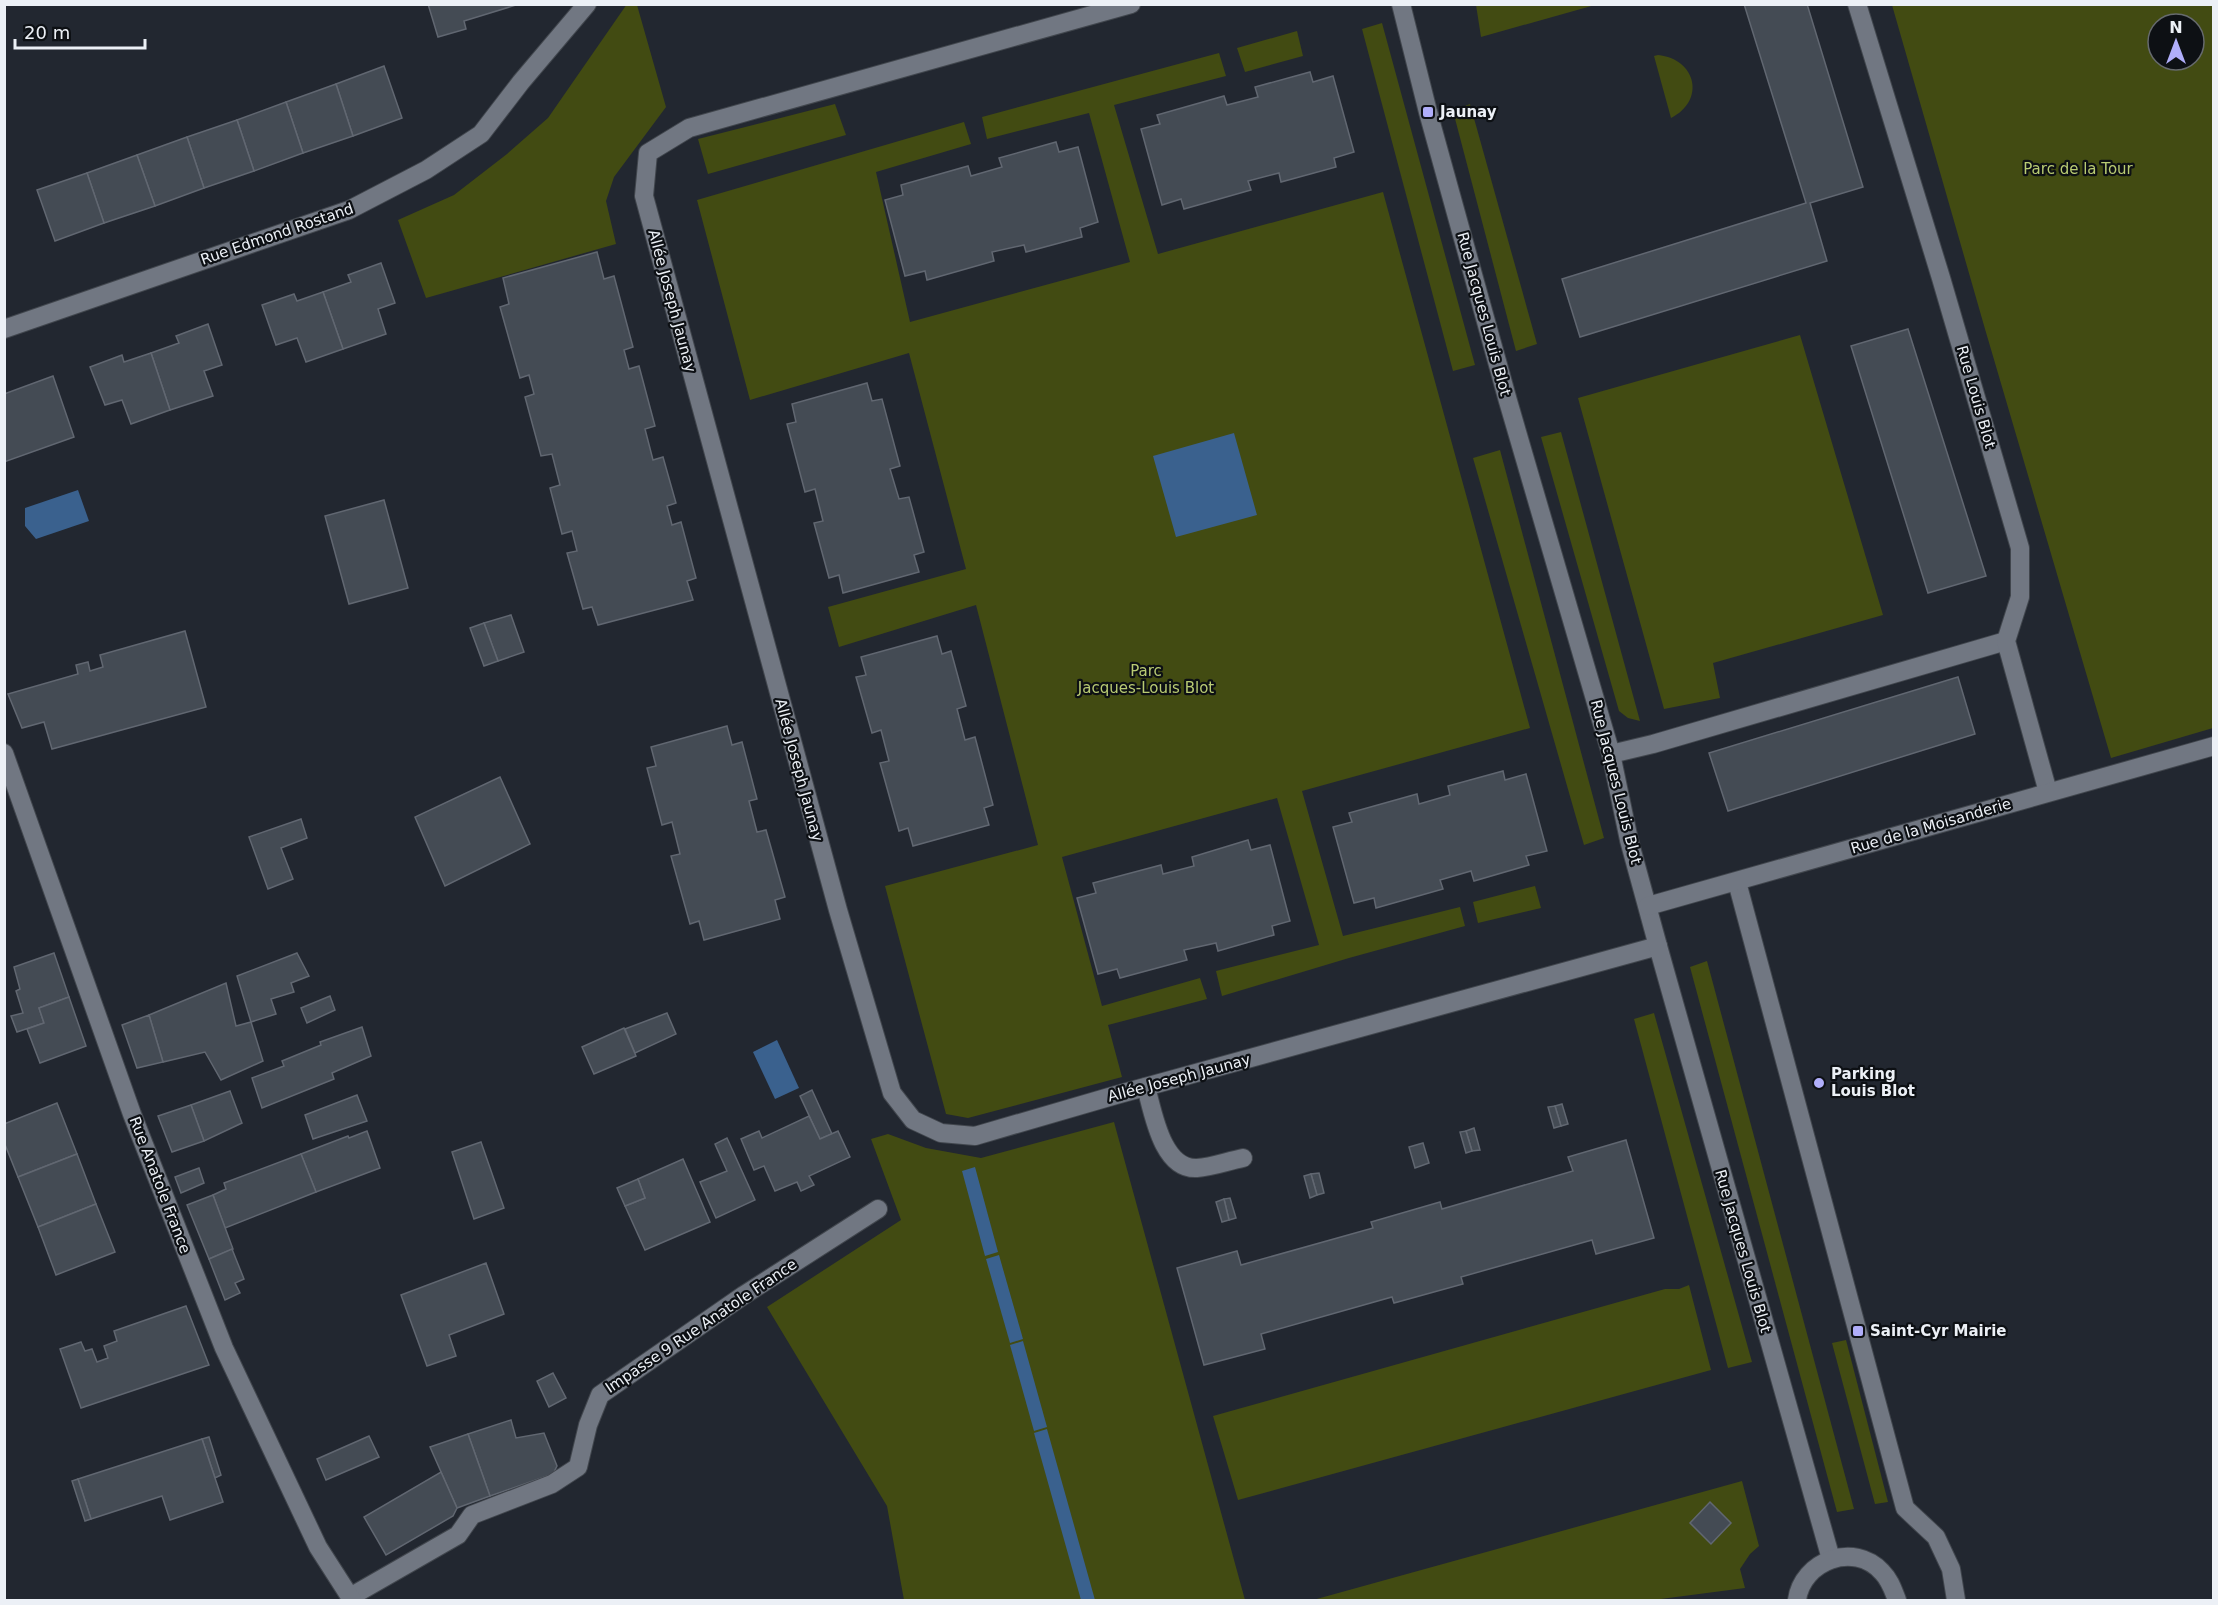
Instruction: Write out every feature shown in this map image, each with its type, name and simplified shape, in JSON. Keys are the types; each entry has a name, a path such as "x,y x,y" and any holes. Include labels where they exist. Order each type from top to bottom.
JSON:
{"street":[{"name":"Rue Edmond Rostand","path":"4,329 349,210 426,170 481,134 521,82 587,4"},
{"name":"Allée Joseph Jaunay","path":"1131,4 689,128 648,153 644,196 825,864 892,1093 913,1120 941,1134 975,1136 1658,946"},
{"name":"Rue Jacques Louis Blot","path":"1401,4 1428,112 1508,401 1611,754 1629,840 1658,946 1831,1559"},
{"name":"Rue Louis Blot","path":"1857,4 1941,278 2020,548 2020,597 2006,641"},
{"path":"1611,754 1653,744 2006,641 2048,792"},
{"name":"Rue de la Moisanderie","path":"1648,906 2214,746"},
{"name":"Rue Anatole France","path":"4,753 132,1114 224,1348 318,1547 351,1599"},
{"path":"1737,882 1905,1508 1936,1537 1952,1569 1956,1600"},
{"path":"1146,1087 1160,1138 1176,1161 1195,1168 1243,1158"},
{"name":"Impasse 9 Rue Anatole France","path":"351,1599 458,1535 472,1515 552,1484 578,1467 588,1425 600,1395 744,1295 878,1209"},
{"path":"1797,1600 1805,1578 1816,1566 1831,1559 1848,1556 1866,1561 1881,1570 1892,1585 1897,1600"}],"green space":[{"path":"627,4 637,5 666,107 614,177 606,201 616,244 426,298 398,220 454,195 507,154 548,118"},
{"path":"1476,4 1595,5 1481,37"},
{"name":"Parc de la Tour","path":"1892,5 2213,5 2213,728 2111,758"},
{"path":"1382,23 1475,365 1453,371 1362,29"},
{"path":"1297,31 1303,56 1245,72 1237,48"},
{"name":"Parc Jacques-Louis Blot","path":"1219,53 1226,76 1114,105 1158,254 1383,192 1530,728 1302,791 1343,936 1460,907 1465,926 1222,996 1216,971 1319,945 1277,798 1062,857 1102,1006 1200,978 1207,999 1108,1025 1122,1077 968,1118 946,1114 885,886 1038,845 976,605 839,647 828,607 966,569 909,353 750,400 697,200 964,122 971,144 876,172 910,322 1130,262 1089,113 987,139 982,117"},
{"path":"1654,56 1671,58 1681,64 1692,81 1689,101 1671,118"},
{"path":"835,104 846,135 708,174 698,139"},
{"path":"1470,104 1537,344 1516,351 1453,111"},
{"path":"1800,335 1883,615 1713,663 1720,698 1664,709 1578,398"},
{"path":"1561,432 1640,721 1628,718 1619,711 1541,437"},
{"path":"1500,450 1604,838 1584,845 1473,458"},
{"path":"1535,886 1541,908 1478,923 1473,902"},
{"path":"1707,961 1854,1509 1837,1512 1690,967"},
{"path":"1654,1013 1752,1362 1728,1368 1634,1019"},
{"path":"1114,1122 1245,1600 904,1600 887,1506 767,1307 901,1220 871,1139 888,1134 926,1148 981,1158"},
{"path":"1689,1285 1711,1370 1238,1500 1213,1416 1665,1289 1679,1289"},
{"path":"1846,1340 1888,1502 1875,1504 1832,1343"},
{"path":"1742,1481 1759,1546 1750,1554 1740,1569 1745,1588 1653,1600 1313,1600"}],"water":[{"path":"1234,433 1257,515 1176,537 1153,456"},
{"path":"78,490 89,521 36,539 25,526 25,508"},
{"path":"777,1040 799,1088 775,1099 753,1052"},
{"path":"975,1167 998,1252 985,1256 962,1171"},
{"path":"999,1255 1023,1339 1010,1343 986,1259"},
{"path":"1023,1341 1047,1427 1034,1431 1010,1345"},
{"path":"1047,1429 1095,1600 1081,1600 1034,1433"}],"building":[{"path":"428,4 516,5 464,21 466,29 438,37"},
{"path":"1744,4 1807,4 1863,187 1810,203 1827,261 1580,337 1562,279 1806,203"},
{"path":"384,66 402,118 353,136 336,84"},
{"path":"1310,72 1313,82 1333,76 1354,152 1334,158 1336,167 1281,182 1279,173 1248,181 1251,190 1184,209 1181,199 1162,205 1141,129 1160,124 1157,115 1224,96 1227,105 1258,97 1255,87"},
{"path":"336,84 353,136 303,153 286,102"},
{"path":"286,102 303,153 254,171 237,120"},
{"path":"237,120 254,171 204,188 187,137"},
{"path":"187,137 204,188 155,206 137,155"},
{"path":"1056,142 1059,152 1078,147 1098,222 1080,228 1082,237 1026,252 1024,245 992,252 994,261 927,280 925,271 905,276 885,200 903,195 901,185 968,166 971,176 1002,167 999,158"},
{"path":"137,155 155,206 104,223 87,173"},
{"path":"87,173 104,223 55,241 37,190"},
{"path":"597,252 604,279 614,276 633,347 624,350 629,369 639,366 655,426 645,429 653,460 663,457 676,503 667,506 672,525 681,522 696,578 687,581 693,600 598,625 592,607 583,609 567,553 577,551 572,531 562,534 550,488 560,485 552,454 541,456 525,397 534,394 529,375 520,378 500,307 509,304 503,278"},
{"path":"381,263 395,303 378,309 386,334 343,349 323,292 351,282 348,275"},
{"path":"323,292 343,349 306,362 297,338 276,345 262,305 294,294 297,301"},
{"path":"208,324 222,365 204,371 213,396 170,410 151,353 179,343 176,336"},
{"path":"1908,329 1986,576 1928,593 1851,346"},
{"path":"151,353 170,410 131,424 122,400 105,405 90,367 122,355 124,362"},
{"path":"53,376 74,437 4,462 4,394"},
{"path":"867,383 872,401 882,399 900,466 890,469 899,499 909,497 924,552 914,555 919,572 843,593 839,575 829,578 814,523 823,521 815,489 805,492 787,424 796,422 792,404"},
{"path":"384,500 408,588 349,604 325,516"},
{"path":"511,615 524,652 498,661 484,623"},
{"path":"484,623 498,661 484,666 470,628"},
{"path":"185,631 206,707 52,749 44,722 22,728 8,694 78,674 76,665 88,662 90,671 103,667 100,655"},
{"path":"937,636 942,654 951,651 966,706 957,709 965,740 975,737 993,805 984,808 989,825 913,846 908,828 899,831 880,763 889,761 881,730 872,733 856,677 866,675 861,657"},
{"path":"1958,677 1975,734 1728,811 1709,753"},
{"path":"727,726 732,745 742,742 757,799 749,801 757,832 766,830 785,897 775,900 780,919 704,940 699,921 690,924 671,856 680,854 672,822 662,825 647,768 656,766 651,747"},
{"path":"1503,771 1505,780 1526,774 1547,851 1526,856 1529,865 1474,881 1471,871 1440,880 1443,889 1376,908 1374,898 1354,903 1333,827 1352,822 1349,813 1417,794 1419,804 1450,795 1448,786"},
{"path":"500,777 530,844 445,886 415,817"},
{"path":"301,819 307,838 281,848 293,879 268,889 249,837"},
{"path":"1248,840 1251,850 1270,845 1290,921 1272,926 1274,935 1218,951 1216,943 1184,950 1187,960 1120,978 1117,969 1098,974 1077,898 1096,893 1093,883 1161,865 1163,874 1194,866 1192,857"},
{"path":"54,953 69,997 39,1008 44,1023 17,1032 11,1016 23,1013 16,991 20,989 14,967"},
{"path":"297,953 309,976 291,983 294,992 271,999 276,1014 251,1022 237,976"},
{"path":"226,983 236,1026 251,1022 263,1061 221,1080 205,1052 163,1062 149,1015"},
{"path":"330,996 335,1010 307,1023 301,1008"},
{"path":"69,997 86,1046 40,1063 27,1029 44,1023 39,1008"},
{"path":"667,1013 676,1034 635,1053 625,1029"},
{"path":"149,1015 163,1062 137,1068 122,1025"},
{"path":"362,1027 371,1056 332,1073 334,1079 262,1108 252,1078 284,1066 282,1061 321,1045 320,1042"},
{"path":"624,1028 636,1056 594,1074 582,1047"},
{"path":"812,1090 832,1134 820,1139 800,1096"},
{"path":"230,1091 242,1123 204,1141 191,1105"},
{"path":"357,1095 367,1121 313,1139 305,1115"},
{"path":"57,1103 77,1154 18,1177 4,1142 4,1124"},
{"path":"1562,1104 1568,1124 1561,1126 1555,1106"},
{"path":"191,1105 204,1141 172,1152 158,1116"},
{"path":"1555,1106 1561,1126 1554,1128 1548,1107"},
{"path":"809,1116 820,1139 838,1131 850,1157 809,1176 814,1185 801,1191 797,1182 775,1191 764,1166 754,1170 741,1139 759,1131 762,1138"},
{"path":"1474,1128 1480,1150 1472,1151 1466,1131"},
{"path":"367,1131 380,1168 316,1192 301,1154"},
{"path":"1466,1131 1472,1151 1466,1153 1460,1132"},
{"path":"727,1138 755,1200 716,1218 700,1182 727,1171 715,1144"},
{"path":"1626,1140 1654,1238 1596,1254 1592,1240 1461,1277 1463,1284 1394,1303 1392,1297 1261,1334 1265,1349 1204,1365 1177,1268 1237,1251 1241,1265 1373,1228 1371,1222 1440,1202 1442,1209 1573,1171 1568,1157"},
{"path":"481,1142 504,1208 474,1219 452,1152"},
{"path":"1423,1143 1429,1163 1415,1168 1409,1147"},
{"path":"77,1154 96,1204 38,1227 18,1177"},
{"path":"301,1154 316,1192 225,1228 213,1195 226,1189 224,1183"},
{"path":"683,1159 710,1222 645,1250 625,1206 645,1198 638,1179"},
{"path":"199,1168 204,1183 181,1193 175,1177"},
{"path":"1319,1173 1324,1193 1317,1195 1311,1174"},
{"path":"1311,1174 1317,1195 1310,1198 1304,1176"},
{"path":"638,1179 645,1198 625,1206 617,1188"},
{"path":"213,1195 233,1249 209,1259 187,1205"},
{"path":"1230,1198 1236,1218 1229,1220 1224,1199"},
{"path":"1224,1199 1229,1220 1222,1222 1216,1202"},
{"path":"96,1204 115,1252 56,1275 38,1227"},
{"path":"232,1249 244,1279 235,1283 240,1293 225,1300 209,1259"},
{"path":"486,1263 504,1314 449,1335 456,1356 427,1366 401,1295"},
{"path":"186,1306 209,1365 81,1408 60,1349 81,1342 85,1351 92,1349 97,1362 108,1358 104,1346 117,1341 114,1331"},
{"path":"553,1373 566,1398 549,1407 537,1381"},
{"path":"511,1420 516,1438 544,1433 557,1466 553,1474 490,1496 468,1434"},
{"path":"468,1434 490,1496 457,1508 430,1447"},
{"path":"369,1436 379,1457 326,1480 317,1459"},
{"path":"209,1437 221,1475 215,1478 202,1439"},
{"path":"202,1439 223,1502 170,1520 162,1496 91,1519 78,1479"},
{"path":"441,1472 457,1508 453,1516 386,1555 364,1517"},
{"path":"78,1479 91,1519 85,1521 72,1481"},
{"path":"1710,1502 1731,1523 1711,1544 1690,1523"}],"place":[{"name":"Jaunay","path":"1428,112"},
{"name":"Parking Louis Blot","path":"1819,1083"},
{"name":"Saint-Cyr Mairie","path":"1858,1331"}]}
